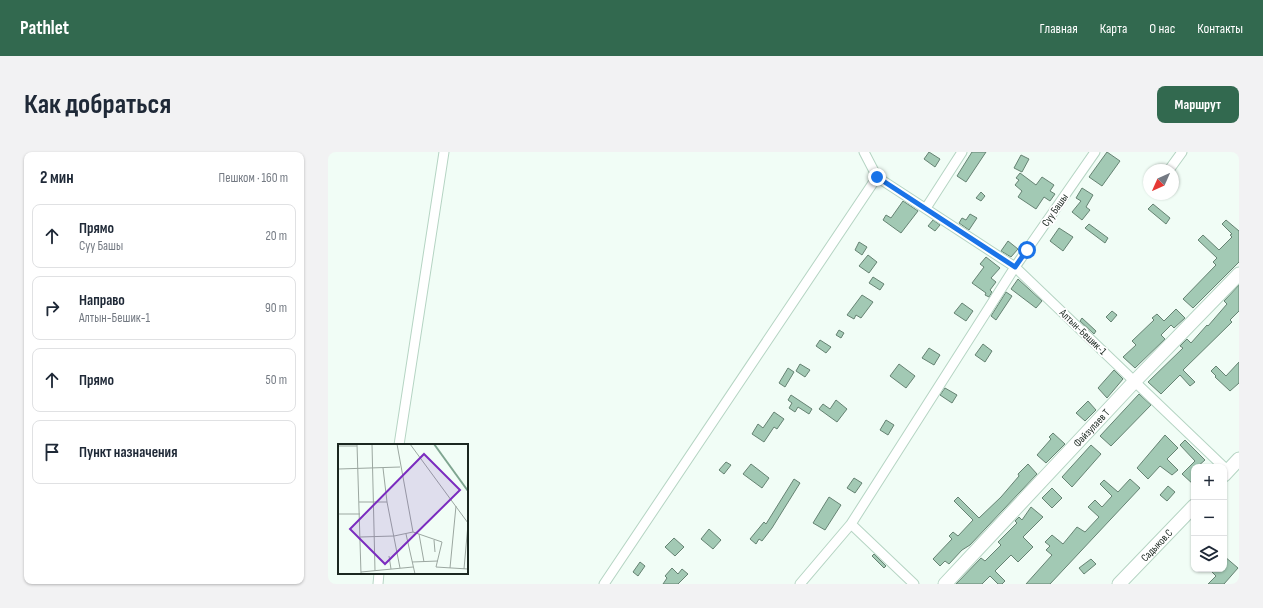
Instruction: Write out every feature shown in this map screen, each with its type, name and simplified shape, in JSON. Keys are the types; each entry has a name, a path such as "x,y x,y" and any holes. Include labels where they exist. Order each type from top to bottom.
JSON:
{"street":[{"path":"399,444 444,152"},
{"path":"604,584 877,177 864,152"},
{"path":"926,208 962,152"},
{"name":"Суу Башы","path":"800,584 851,524 1015,267 1095,152"},
{"path":"1173,164 1182,152"},
{"name":"Алтын-Бешик-1","path":"877,177 1015,267 1217,464"},
{"name":"Файзулаев Т","path":"945,584 1134,382 1239,274"},
{"path":"1227,472 1239,459"},
{"name":"Садыков.С","path":"1120,584 1191,509"},
{"path":"851,524 914,584"},
{"path":"378,584 379,574"}],"building":[{"path":"929,152 940,159 935,167 924,159"},
{"path":"972,152 986,152 966,182 957,176"},
{"path":"1107,152 1120,161 1102,186 1089,177"},
{"path":"1021,155 1029,159 1022,172 1014,168"},
{"path":"1020,173 1036,185 1042,177 1054,185 1050,191 1055,194 1050,201 1044,197 1036,209 1018,197 1022,191 1015,185 1019,180 1016,178"},
{"path":"1082,188 1093,195 1086,207 1090,210 1082,220 1072,212 1081,201 1076,198"},
{"path":"981,192 985,196 981,201 976,198"},
{"path":"903,201 918,211 901,233 883,220 886,215 891,218"},
{"path":"1153,204 1170,218 1166,224 1148,209"},
{"path":"970,214 977,218 969,230 959,223 962,218 966,220"},
{"path":"933,220 940,225 935,231 928,226"},
{"path":"1226,220 1239,231 1239,262 1193,308 1183,299 1216,265 1213,262 1217,258 1198,240 1203,235 1219,250 1232,237 1230,235 1232,234 1222,224"},
{"path":"1089,224 1108,238 1105,243 1085,228"},
{"path":"1059,228 1073,237 1063,251 1050,241"},
{"path":"1008,241 1018,249 1011,257 1001,251"},
{"path":"859,242 867,247 862,255 855,250"},
{"path":"868,255 877,262 869,273 859,266"},
{"path":"986,257 1000,268 991,278 996,282 990,290 992,292 989,297 972,283 984,267 980,264"},
{"path":"873,277 884,284 880,290 869,283"},
{"path":"1018,279 1042,301 1036,308 1011,289"},
{"path":"1239,285 1239,311 1230,320 1232,322 1183,370 1195,382 1190,386 1180,375 1161,394 1148,382 1183,348 1180,346 1187,339 1191,343 1207,325 1208,326 1227,304 1224,301"},
{"path":"1006,292 1012,296 996,320 991,316"},
{"path":"862,295 873,302 861,318 856,315 854,319 847,315"},
{"path":"962,303 973,311 966,321 954,313"},
{"path":"1176,309 1185,318 1174,328 1171,325 1161,335 1165,339 1135,368 1123,357 1136,345 1132,341 1154,320 1152,318 1157,314 1164,321"},
{"path":"1112,311 1117,315 1111,322 1106,317"},
{"path":"1082,318 1096,331 1094,334 1080,321"},
{"path":"839,330 844,333 841,338 836,335"},
{"path":"820,340 831,347 826,353 816,346"},
{"path":"983,344 992,351 985,362 975,355"},
{"path":"929,348 940,355 934,365 922,358"},
{"path":"1239,362 1239,383 1230,391 1215,377 1216,376 1211,371 1216,366 1226,376"},
{"path":"800,364 810,370 805,377 796,371"},
{"path":"899,364 915,376 906,388 890,376"},
{"path":"788,368 794,372 785,387 779,383"},
{"path":"1114,370 1123,379 1107,398 1098,388"},
{"path":"945,388 957,395 952,403 940,395"},
{"path":"1139,394 1151,405 1111,446 1100,436"},
{"path":"791,395 812,409 809,414 798,407 795,412 789,408 792,403 788,400"},
{"path":"836,400 847,409 837,422 819,409 823,404 830,409"},
{"path":"1088,401 1096,410 1085,421 1076,413"},
{"path":"774,412 784,419 777,429 774,427 764,442 752,434 758,424 763,428"},
{"path":"886,420 894,425 888,435 880,430"},
{"path":"1053,433 1065,444 1046,463 1037,455 1051,439 1049,437"},
{"path":"1165,435 1178,448 1167,459 1178,470 1172,475 1160,466 1148,479 1137,468"},
{"path":"1185,440 1205,460 1200,464 1192,464 1195,461 1180,445"},
{"path":"1091,445 1101,454 1072,487 1062,477"},
{"path":"726,462 731,465 724,474 719,470"},
{"path":"751,464 769,478 762,488 743,474"},
{"path":"1028,464 1037,474 970,545 962,550 949,564 945,561 940,566 933,559 952,539 949,536 953,532 958,536 973,520 954,501 958,497 979,518 1001,497 1019,476 1018,474"},
{"path":"1191,465 1191,482 1182,474"},
{"path":"854,478 862,483 855,493 847,488"},
{"path":"794,479 800,483 772,528 762,541 759,539 756,544 750,539 764,522 766,524"},
{"path":"1130,479 1140,488 1050,584 1026,584 1052,555 1046,550 1050,546 1045,542 1052,535 1063,544 1077,527 1085,532 1099,517 1088,507 1095,500 1102,507 1112,496 1100,484 1104,480 1118,492"},
{"path":"1168,486 1175,492 1167,501 1160,495"},
{"path":"1052,488 1062,498 1052,508 1042,498"},
{"path":"829,497 841,505 825,530 813,523"},
{"path":"1031,507 1043,517 1023,537 1033,547 1018,562 1011,555 995,571 1005,581 1002,584 998,584 990,576 982,584 956,584 981,558 985,561 1001,545 998,542 1017,523 1015,521 1019,517 1022,520"},
{"path":"709,529 721,540 713,549 701,539"},
{"path":"674,538 684,547 675,556 665,547"},
{"path":"874,554 886,566 884,568 872,556"},
{"path":"1091,559 1096,564 1084,574 1079,568"},
{"path":"1227,559 1238,568 1224,584 1208,584 1216,576 1212,572 1227,572"},
{"path":"640,562 645,566 638,576 633,572"},
{"path":"672,568 678,574 682,569 688,574 678,584 663,584 667,578 665,576"}],"route":[{"path":"877,177 1015,267 1027,250"}]}
